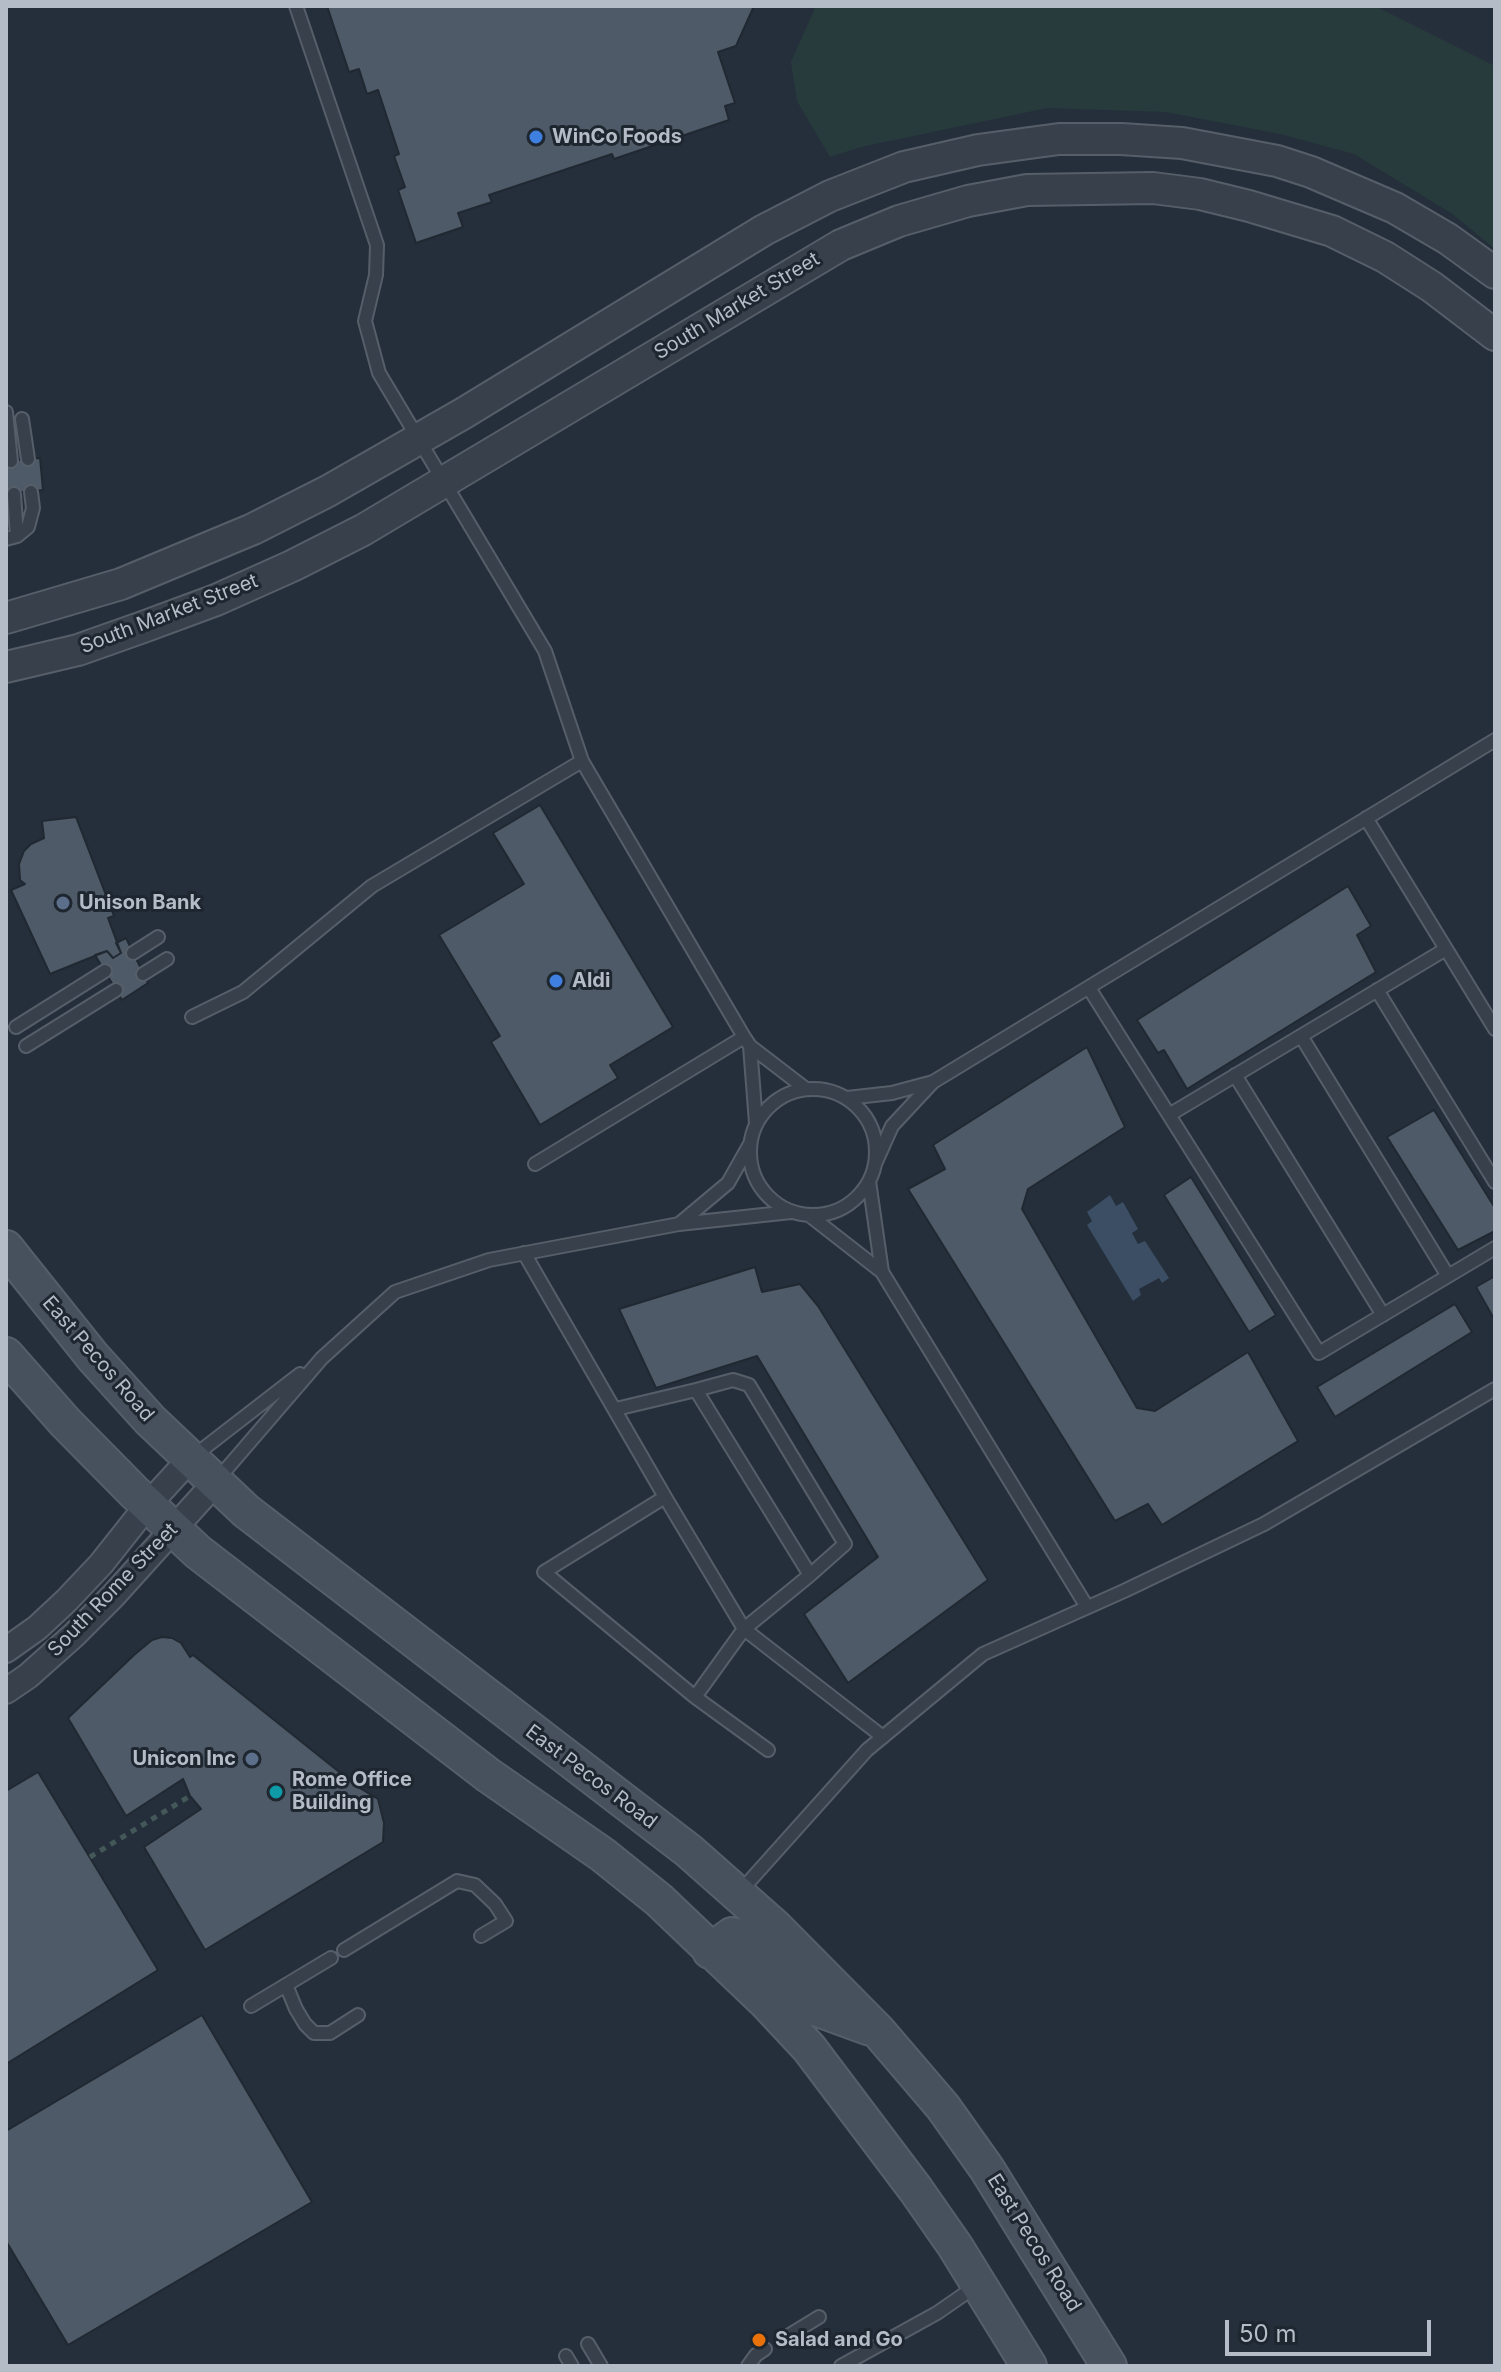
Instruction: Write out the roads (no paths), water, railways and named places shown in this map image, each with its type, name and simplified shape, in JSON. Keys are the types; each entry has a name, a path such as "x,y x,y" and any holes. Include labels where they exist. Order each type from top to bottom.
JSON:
{"main road":[{"name":"East Pecos Road","path":"6,1248 93,1357 190,1459 246,1511 689,1851 776,1928 878,2031 906,2060 987,2169 1109,2366"},
{"path":"6,1355 65,1422 172,1529 488,1775 603,1855 659,1900 766,2002 809,2048 916,2190 1029,2366"},
{"path":"710,1951 732,1935 741,1937 807,2005 878,2031"}],"street":[{"path":"6,618 121,584 253,529 419,439 764,230 830,196 904,167 978,150 1059,139 1182,143 1277,161 1311,172 1395,208 1448,239 1495,273"},
{"name":"South Market Street","path":"6,667 78,650 216,600 292,566 363,530 841,245 899,221 968,201 1027,190 1153,188 1200,194 1332,231 1385,257 1432,287 1495,335"},
{"name":"South Rome Street","path":"6,1650 37,1628 66,1601 190,1459"},
{"name":"South Rome Street","path":"6,1691 28,1676 74,1635 215,1483"}],"lane":[{"path":"296,6 377,245 376,275 365,321 379,373 545,651 582,761 747,1042 806,1089"},
{"path":"6,412 11,461"},
{"path":"22,419 28,459"},
{"path":"12,538 28,527 33,508 31,492"},
{"path":"12,538 14,494"},
{"path":"190,1459 322,1358 395,1292 474,1263 679,1224 791,1212 827,1214 844,1208 869,1181 892,1126 933,1082 1495,740"},
{"path":"192,1017 243,992 372,886 582,761"},
{"path":"1366,818 1495,1029"},
{"path":"133,953 158,937"},
{"path":"1169,1115 1446,949"},
{"path":"143,974 167,959"},
{"path":"16,1027 105,971"},
{"path":"1089,988 1319,1353 1495,1248"},
{"path":"26,1046 116,990"},
{"path":"1377,990 1495,1182"},
{"path":"1301,1036 1448,1276"},
{"path":"747,1042 756,1123"},
{"path":"535,1164 747,1042"},
{"path":"1235,1075 1383,1315"},
{"path":"847,1098 892,1093 933,1082"},
{"path":"679,1224 728,1183 750,1144 756,1123 768,1106 786,1094 806,1089 827,1090 847,1098 862,1112 871,1128 876,1146 875,1164"},
{"path":"750,1144 751,1165 759,1185 773,1201 791,1212"},
{"path":"869,1181 882,1272"},
{"path":"809,1215 882,1272 1087,1607"},
{"path":"524,1253 744,1629 883,1737"},
{"path":"215,1483 322,1358"},
{"path":"616,1409 733,1380 749,1385 845,1544 744,1629 695,1697"},
{"path":"738,1894 867,1750 983,1654 1264,1524 1495,1389"},
{"path":"696,1390 810,1575"},
{"path":"665,1497 544,1572 695,1697 768,1750"},
{"path":"344,1950 457,1881 475,1885 495,1904 506,1921 481,1936"},
{"path":"251,2006 331,1958"},
{"path":"286,1985 300,2017 314,2033 330,2033 358,2015"},
{"path":"841,2366 937,2313 979,2284"},
{"path":"783,2339 819,2317"},
{"path":"588,2344 601,2366"},
{"path":"737,2366 757,2357"}],"water":[{"path":"1110,1195 1116,1206 1123,1202 1138,1229 1132,1233 1138,1244 1145,1241 1169,1278 1162,1283 1159,1278 1139,1289 1141,1295 1133,1301 1087,1225 1092,1221 1087,1212"}],"place":[{"name":"WinCo Foods","path":"536,137"},
{"name":"Unison Bank","path":"63,903"},
{"name":"Aldi","path":"556,981"},
{"name":"Unicon Inc","path":"252,1759"},
{"name":"Rome Office Building","path":"276,1792"},
{"name":"Salad and Go","path":"759,2340"}]}
